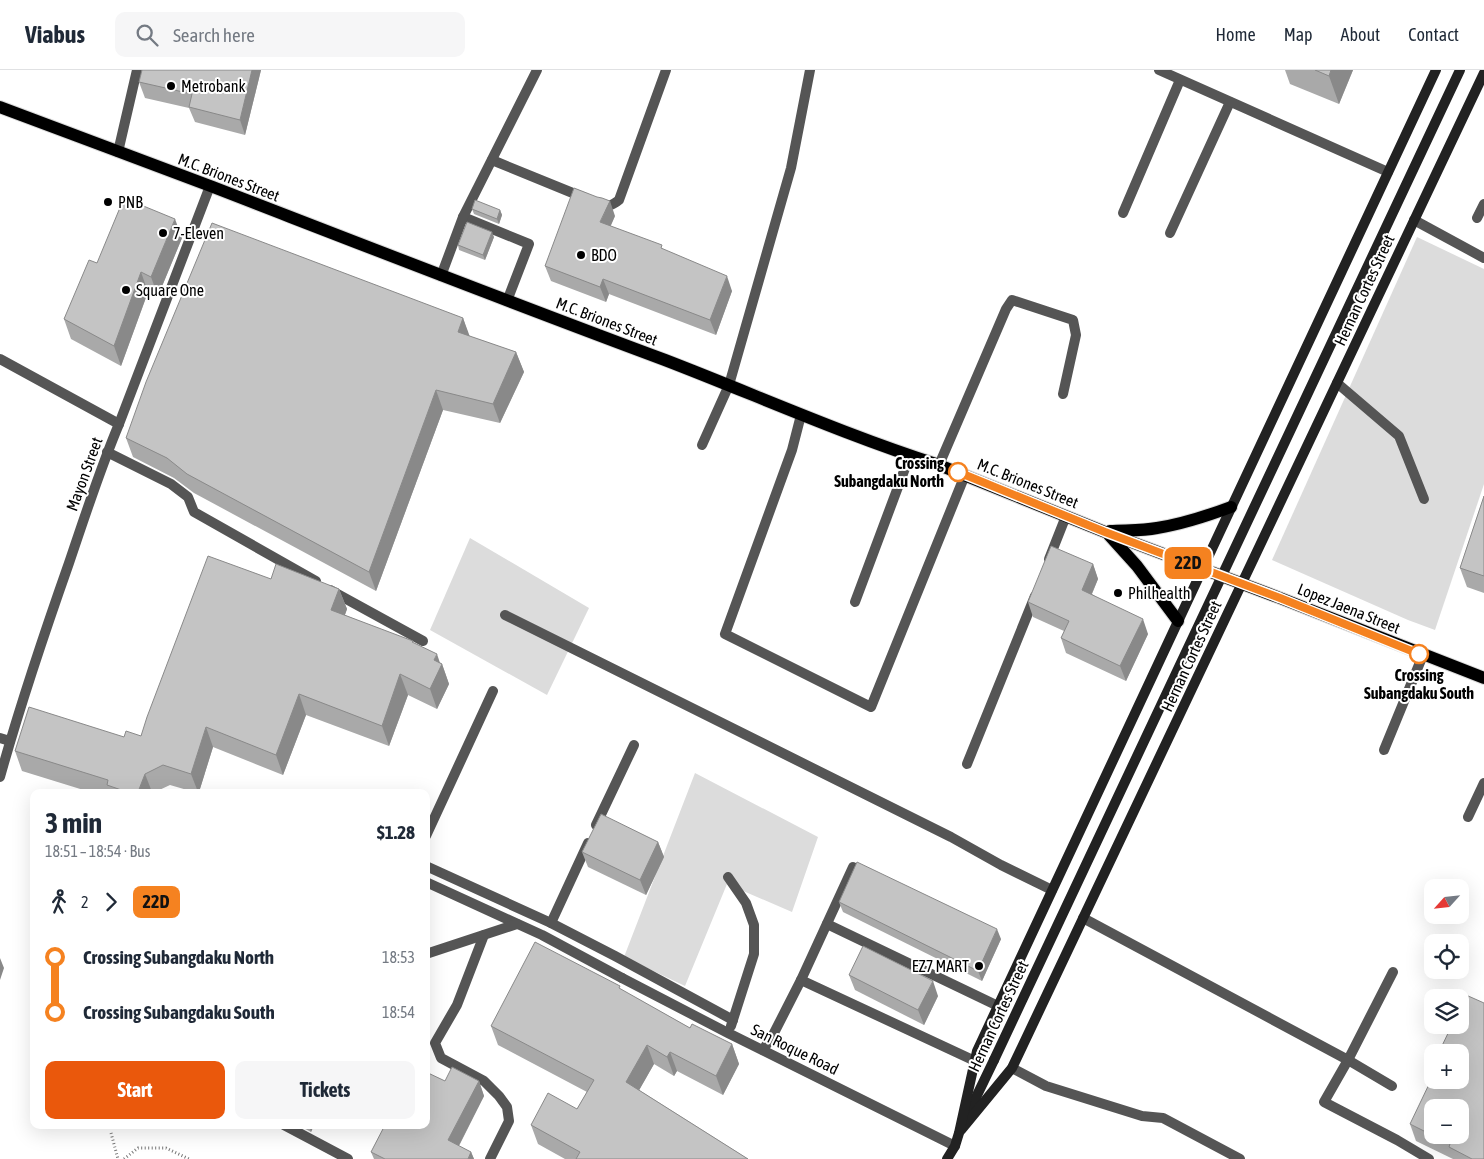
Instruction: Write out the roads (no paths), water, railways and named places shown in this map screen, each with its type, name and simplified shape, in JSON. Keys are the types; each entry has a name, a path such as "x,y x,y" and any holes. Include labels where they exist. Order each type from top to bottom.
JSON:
{"main road":[{"name":"Hernan Cortes Street","path":"947,1159 955,1146 959,1133 977,1051 1436,70"},
{"name":"Hernan Cortes Street","path":"959,1133 1460,70"},
{"name":"Hernan Cortes Street","path":"959,1133 1012,1068 1484,73"},
{"name":"M.C. Briones Street","path":"0,107 730,385 801,415 910,456 938,464 1202,569"},
{"path":"1105,532 1155,529 1202,518 1231,507"},
{"path":"1105,532 1138,566 1178,621"},
{"name":"Lopez Jaena Street","path":"1202,569 1484,678"}],"street":[{"path":"118,152 137,70"},
{"path":"441,276 463,217 537,70"},
{"path":"492,160 606,206 613,205 619,200 666,70"},
{"path":"702,445 730,385 791,168 810,70"},
{"path":"1159,70 1388,172"},
{"path":"1123,213 1180,80"},
{"path":"1170,233 1230,102"},
{"name":"Mayon Street","path":"0,777 5,740 107,452 210,186"},
{"path":"1477,218 1484,204"},
{"path":"463,217 529,244 507,301"},
{"path":"1414,220 1484,258"},
{"path":"938,464 1006,309 1012,300 1073,320 1076,335 1063,394"},
{"path":"0,359 119,424"},
{"path":"1337,383 1399,436 1424,499"},
{"path":"801,415 792,450 725,634 871,707 965,475"},
{"path":"107,452 171,484 188,497 194,512 424,641"},
{"path":"855,602 910,456"},
{"path":"1045,570 1066,516"},
{"path":"967,764 1038,588"},
{"path":"505,616 951,837 1001,865 1052,890"},
{"path":"1384,750 1423,655"},
{"path":"430,827 492,691"},
{"path":"551,924 634,745"},
{"path":"1468,817 1484,783"},
{"path":"763,1050 774,1033 801,980 854,867"},
{"path":"430,868 551,924 733,1020"},
{"path":"728,878 746,903 754,925 754,954 728,1033"},
{"name":"San Roque Road","path":"430,884 542,935 728,1033 955,1146"},
{"path":"1083,918 1348,1060 1392,1086"},
{"path":"430,953 517,924"},
{"path":"827,924 998,1006"},
{"path":"484,935 457,1005 435,1043 441,1058 484,1081 507,1107 509,1121 490,1159"},
{"path":"1393,972 1348,1060 1324,1102 1430,1159"},
{"path":"801,980 974,1062"},
{"path":"1012,1068 1046,1086 1142,1116 1164,1118 1240,1159"},
{"path":"292,1129 348,1159"}],"place":[{"name":"Metrobank","path":"171,86"},
{"name":"PNB","path":"108,202"},
{"name":"7-Eleven","path":"163,233"},
{"name":"BDO","path":"581,255"},
{"name":"Square One","path":"126,290"},
{"name":"Crossing Subangdaku North","path":"958,472"},
{"name":"Philhealth","path":"1118,593"},
{"name":"Crossing Subangdaku South","path":"1419,654"},
{"name":"EZ7 MART","path":"979,966"}]}
